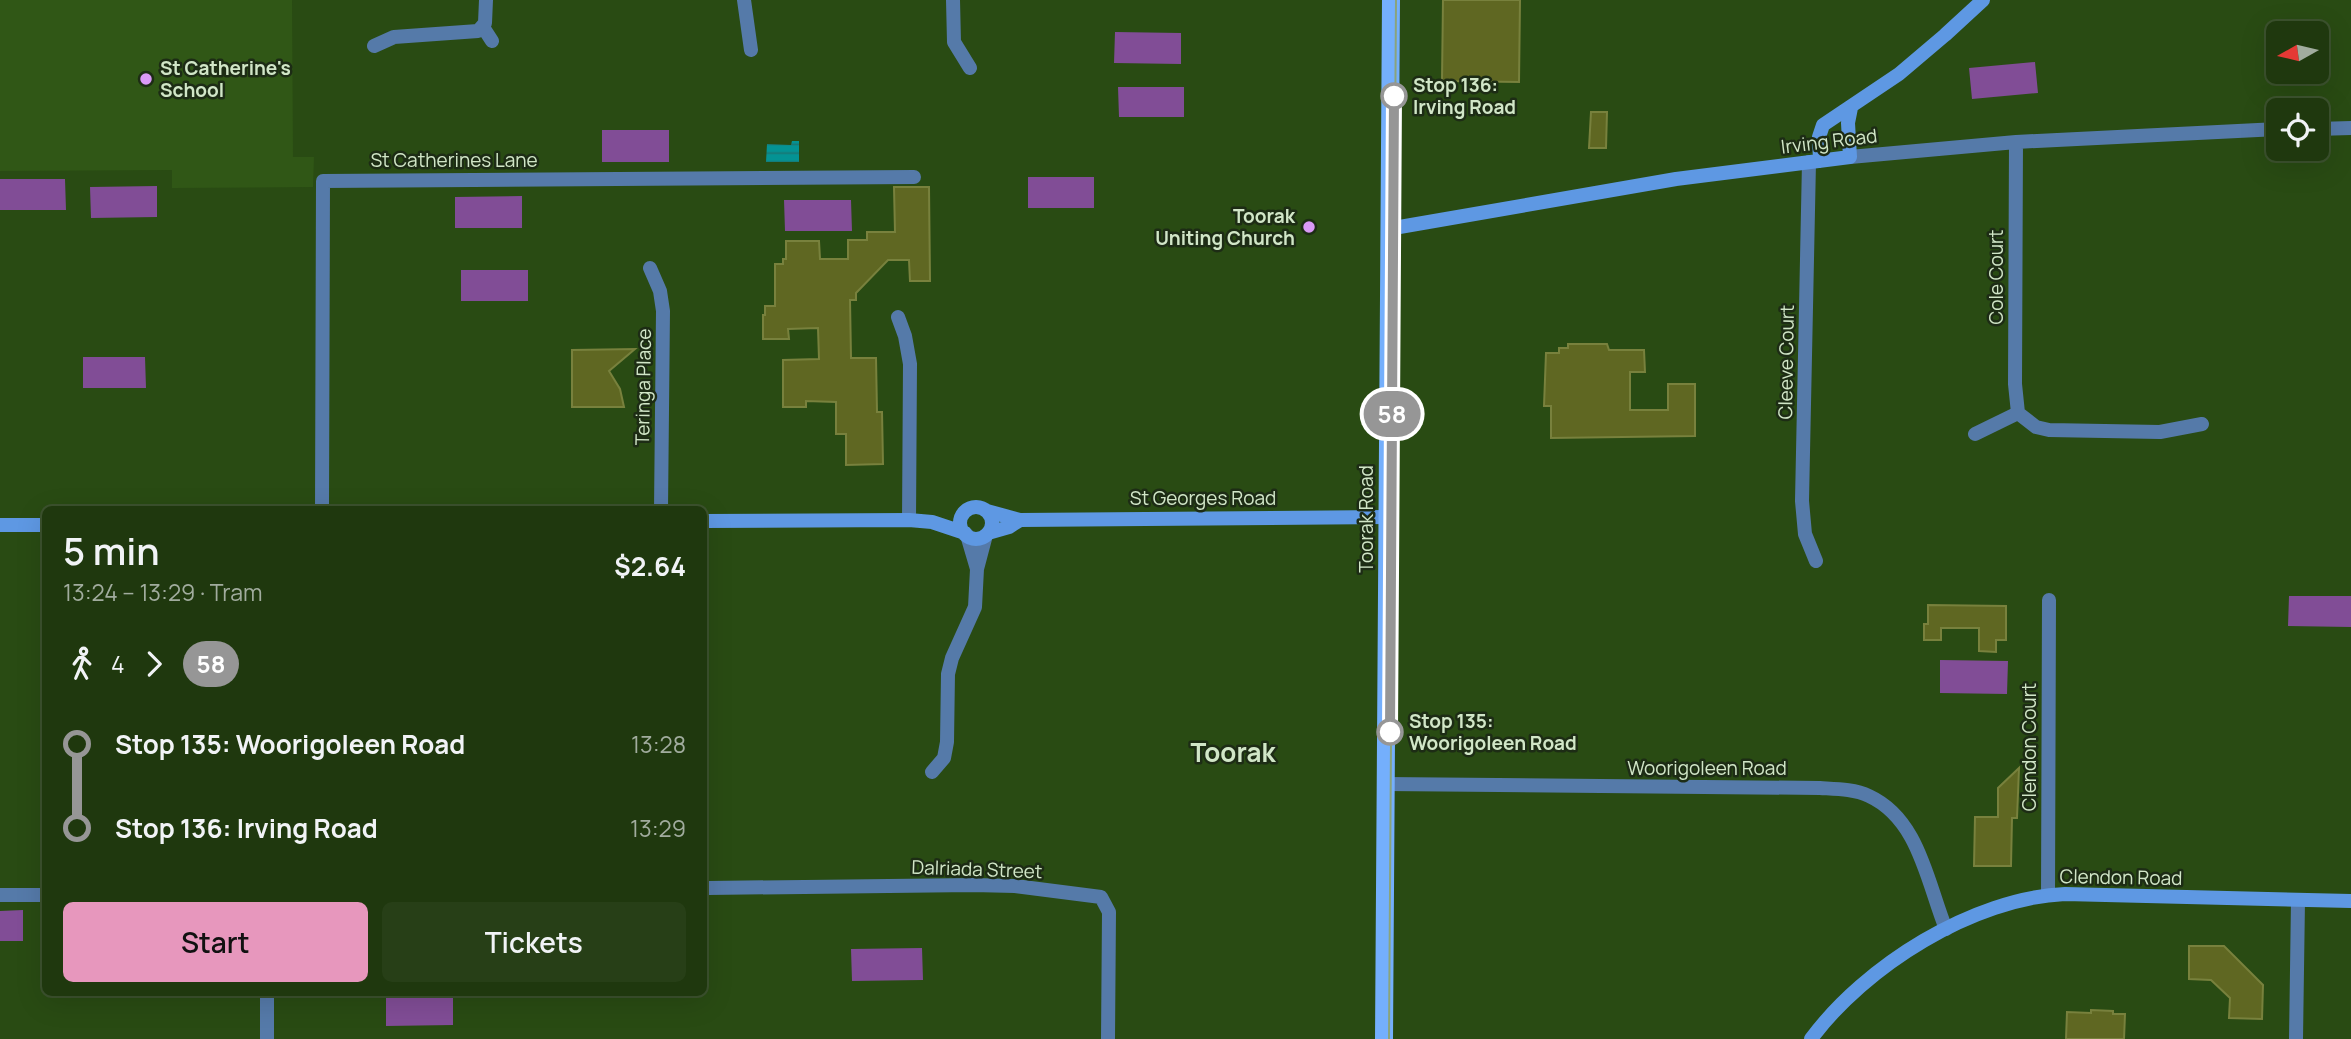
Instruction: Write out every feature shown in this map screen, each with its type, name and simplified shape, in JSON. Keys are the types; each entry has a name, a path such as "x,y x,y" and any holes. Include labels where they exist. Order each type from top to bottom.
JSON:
{"main road":[{"name":"Toorak Road","path":"1384,1039 1391,0"}],"street":[{"path":"374,46 394,37 472,32 483,27 485,23 486,0"},
{"path":"744,0 751,50"},
{"path":"953,0 954,42 970,68"},
{"path":"1815,161 1823,125 1919,58 1983,0"},
{"path":"483,27 492,41"},
{"path":"1850,157 1848,123 1851,108"},
{"path":"2329,129 2351,128"},
{"name":"Irving Road","path":"1388,229 1601,191 1850,157 2017,142 2266,129"},
{"name":"Cole Court","path":"2017,142 2015,384 2018,413"},
{"name":"Cleeve Court","path":"1815,161 1802,501 1805,534 1816,561"},
{"name":"St Catherines Lane","path":"322,506 323,180 914,177"},
{"name":"Teringa Place","path":"650,268 660,291 663,311 661,506"},
{"path":"898,317 910,364 909,520"},
{"path":"1975,434 2018,413 2036,427 2049,430 2160,432 2202,424"},
{"path":"932,522 973,507 987,511 992,522 977,569"},
{"name":"St Georges Road","path":"987,511 1020,520 1387,517"},
{"path":"932,772 944,758 947,742 948,674 952,658 975,607 978,591 977,569 961,520 965,512"},
{"path":"707,521 909,520 932,522 980,538 987,534"},
{"name":"St Georges Road","path":"987,534 1009,527 1020,520"},
{"path":"0,525 42,524"},
{"name":"Clendon Court","path":"2048,895 2049,600"},
{"name":"Woorigoleen Road","path":"1385,784 1820,788 1867,795 1887,806 1912,838 1947,929"},
{"name":"Dalriada Street","path":"708,888 973,885 1015,886 1096,895 1101,897 1109,912 1108,1039"},
{"path":"0,895 42,895"},
{"name":"Clendon Road","path":"1811,1039 1829,1015 1893,962 1947,929 2010,904 2048,895 2351,901"},
{"path":"2296,1039 2298,901"},
{"path":"267,996 267,1039"}],"shaded area":[{"name":"St Catherine's School","path":"0,0 292,0 293,157 314,157 313,187 172,188 172,170 0,171"},
{"path":"1115,32 1181,33 1181,64 1114,63"},
{"path":"2035,62 2038,93 1972,99 1969,68"},
{"path":"1118,87 1184,87 1184,117 1119,117"},
{"path":"602,130 669,130 669,162 602,162"},
{"path":"1028,177 1094,177 1094,208 1028,208"},
{"path":"0,179 65,179 66,210 0,210"},
{"path":"157,186 157,217 91,218 90,187"},
{"path":"522,196 522,228 455,228 455,197"},
{"path":"784,200 851,200 852,231 785,231"},
{"path":"461,270 528,270 528,301 461,301"},
{"path":"83,357 145,357 146,388 83,388"},
{"path":"2289,596 2351,596 2351,627 2288,626"},
{"path":"1940,660 2008,661 2007,694 1940,693"},
{"path":"23,910 23,941 0,941 0,911"},
{"path":"922,948 923,980 852,981 851,949"},
{"path":"386,996 453,996 453,1025 386,1026"}],"water":[{"path":"792,141 799,141 799,162 766,162 767,144 791,145"}],"building":[{"path":"1443,0 1520,0 1519,82 1442,81"},
{"path":"1591,112 1607,112 1606,148 1589,148"},
{"path":"894,187 929,187 930,281 910,281 909,260 888,260 856,293 856,300 850,300 851,358 876,358 877,412 882,412 883,464 846,465 846,434 836,434 836,402 806,401 806,407 783,407 783,360 819,359 818,328 788,329 789,339 763,339 763,315 765,306 775,306 775,264 783,264 783,259 786,259 786,241 819,241 820,259 848,259 848,240 867,240 867,232 895,232"},
{"path":"1568,344 1607,344 1609,350 1644,350 1645,372 1630,372 1630,410 1668,410 1668,384 1695,384 1695,436 1551,438 1551,406 1544,406 1546,353 1559,353 1559,348 1568,348"},
{"path":"635,349 609,371 620,389 624,407 572,407 572,350"},
{"path":"1928,605 2006,606 2006,640 1996,640 1996,652 1979,651 1979,628 1941,628 1941,640 1924,640 1924,624 1928,624"},
{"path":"2019,768 2017,818 2012,818 2011,866 1974,866 1975,817 1998,817 1998,788"},
{"path":"2189,946 2224,946 2263,985 2262,1019 2229,1018 2230,998 2211,980 2189,979"},
{"path":"2091,1010 2125,1014 2124,1039 2066,1039 2067,1012 2091,1013"}],"tram line":[{"path":"1389,1039 1396,0"},
{"name":"58","path":"1390,732 1394,96"}],"place":[{"name":"St Catherine's School","path":"146,79"},
{"name":"Stop 136: Irving Road","path":"1394,96"},
{"name":"Toorak Uniting Church","path":"1309,227"},
{"name":"Stop 135: Woorigoleen Road","path":"1390,732"}],"district":[{"name":"Toorak","path":"1233,753"}]}
